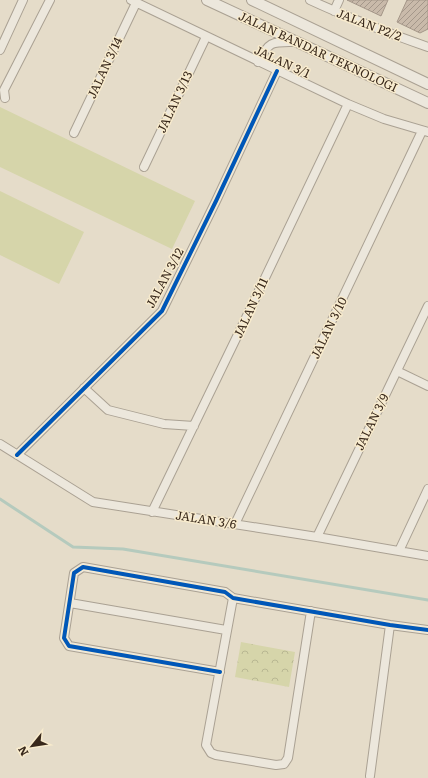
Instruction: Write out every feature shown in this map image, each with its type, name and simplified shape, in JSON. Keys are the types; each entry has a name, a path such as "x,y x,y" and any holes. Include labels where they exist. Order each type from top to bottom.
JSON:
{"street":[{"path":"0,50 23,0"},
{"path":"5,98 4,90 50,0"},
{"name":"JALAN BANDAR TEKNOLOGI","path":"207,0 428,103"},
{"name":"JALAN BANDAR TEKNOLOGI","path":"252,0 428,84"},
{"name":"JALAN P2/2","path":"310,0 388,33 428,47"},
{"path":"334,11 339,0"},
{"name":"JALAN 3/1","path":"133,1 348,104 384,119 425,131"},
{"name":"JALAN 3/14","path":"74,133 133,1"},
{"path":"322,54 327,52 329,49 325,35"},
{"name":"JALAN 3/13","path":"144,167 206,37"},
{"path":"258,62 266,48 271,43 297,42"},
{"name":"JALAN 3/12","path":"17,455 162,311 277,71"},
{"name":"JALAN 3/11","path":"152,512 348,104"},
{"name":"JALAN 3/10","path":"235,524 425,131"},
{"name":"JALAN 3/9","path":"317,537 428,306"},
{"path":"397,371 428,386"},
{"path":"84,388 108,410 164,424 194,426"},
{"name":"JALAN 3/6","path":"0,444 93,502 428,556"},
{"path":"399,551 428,489"},
{"path":"220,672 69,646 64,638 74,573 83,567 225,592 233,598 311,610 390,625 428,630"},
{"path":"233,598 206,745 211,753 216,755 276,765 284,764 288,758 311,610"},
{"path":"70,603 226,630"},
{"path":"370,776 390,625"}],"green space":[{"path":"0,107 195,201 172,249 0,167"},
{"path":"0,191 84,232 59,284 0,255"},
{"path":"241,642 295,652 289,687 235,677"}],"building":[{"path":"347,0 388,0 381,16"},
{"path":"407,0 428,0 428,29 420,33 397,22"}],"waterway":[{"path":"0,499 73,547 123,549 428,600"}],"cycle path":[{"path":"17,455 162,311 277,71"},
{"path":"220,672 69,646 64,638 74,573 83,567 225,592 233,598 390,625 428,630"}]}
